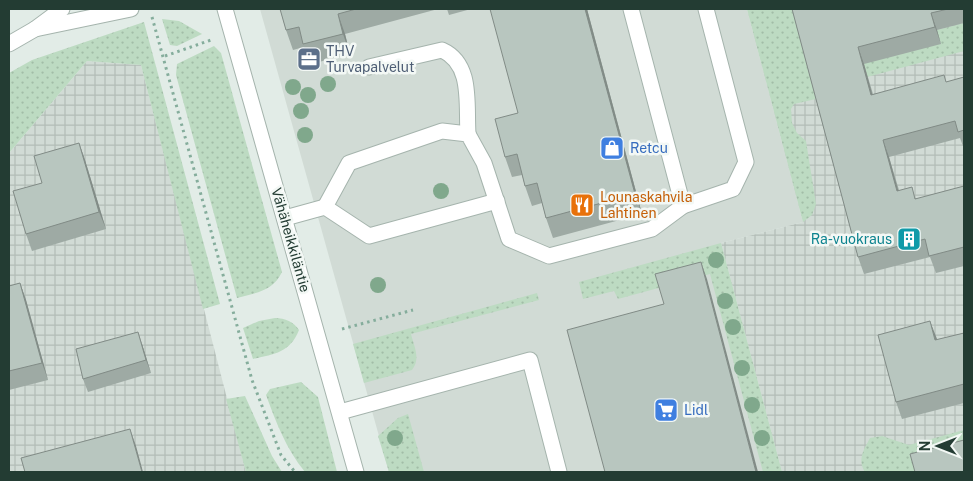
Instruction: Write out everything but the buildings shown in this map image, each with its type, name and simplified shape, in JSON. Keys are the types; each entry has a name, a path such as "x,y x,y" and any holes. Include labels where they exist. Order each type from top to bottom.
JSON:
{"street":[{"path":"9,44 35,29 62,9"},
{"path":"35,29 131,9"},
{"name":"Vähäheikkiläntie","path":"225,9 356,472"},
{"path":"631,9 683,206"},
{"path":"369,67 442,50 452,55 465,73 468,134 484,162 509,239 549,256 652,229 683,206 734,189 746,162 706,9"},
{"path":"285,218 325,207 349,163 442,131 468,134"},
{"path":"325,207 369,236 497,202"},
{"path":"340,412 530,360 559,472"}],"path":[{"path":"153,20 252,380 281,455 295,472"},
{"path":"342,329 413,310"}],"shaded area":[{"path":"260,9 747,9 803,222 721,243 782,472 389,472"},
{"path":"747,9 964,9 964,472 782,472 721,243 803,222"},
{"path":"87,61 141,65 246,472 9,472 9,153"}],"green space":[{"path":"747,9 793,9 937,30 964,23 964,51 815,91 816,99 794,104 791,109 792,123 797,133 806,141 816,204 812,215 803,222"},
{"path":"162,19 179,21 202,34 177,46 170,45"},
{"path":"144,22 220,304 203,309 141,65 87,61 9,153 9,73 32,60"},
{"path":"214,46 221,53 282,272 269,287 257,293 237,298 176,75 177,64"},
{"path":"721,243 782,472 763,472 710,274 618,299 614,291 583,299 579,282"},
{"path":"537,293 539,300 411,334 416,357 415,366 412,370 364,383 353,344"},
{"path":"275,318 286,320 295,325 299,330 295,338 291,344 280,351 253,359 243,328 259,321"},
{"path":"301,382 318,397 337,472 305,472 287,445 266,395 270,389"},
{"path":"245,396 272,456 282,472 246,472 226,399"},
{"path":"408,414 424,472 389,472 378,436 398,418"},
{"path":"964,430 964,459 917,472 865,472 863,468 861,459 870,438 882,436 909,445"}],"place":[{"name":"THV Turvapalvelut","path":"309,59"},
{"name":"Retcu","path":"612,148"},
{"name":"Lounaskahvila Lahtinen","path":"582,205"},
{"name":"Ra-vuokraus","path":"909,239"},
{"name":"Lidl","path":"666,410"}]}
